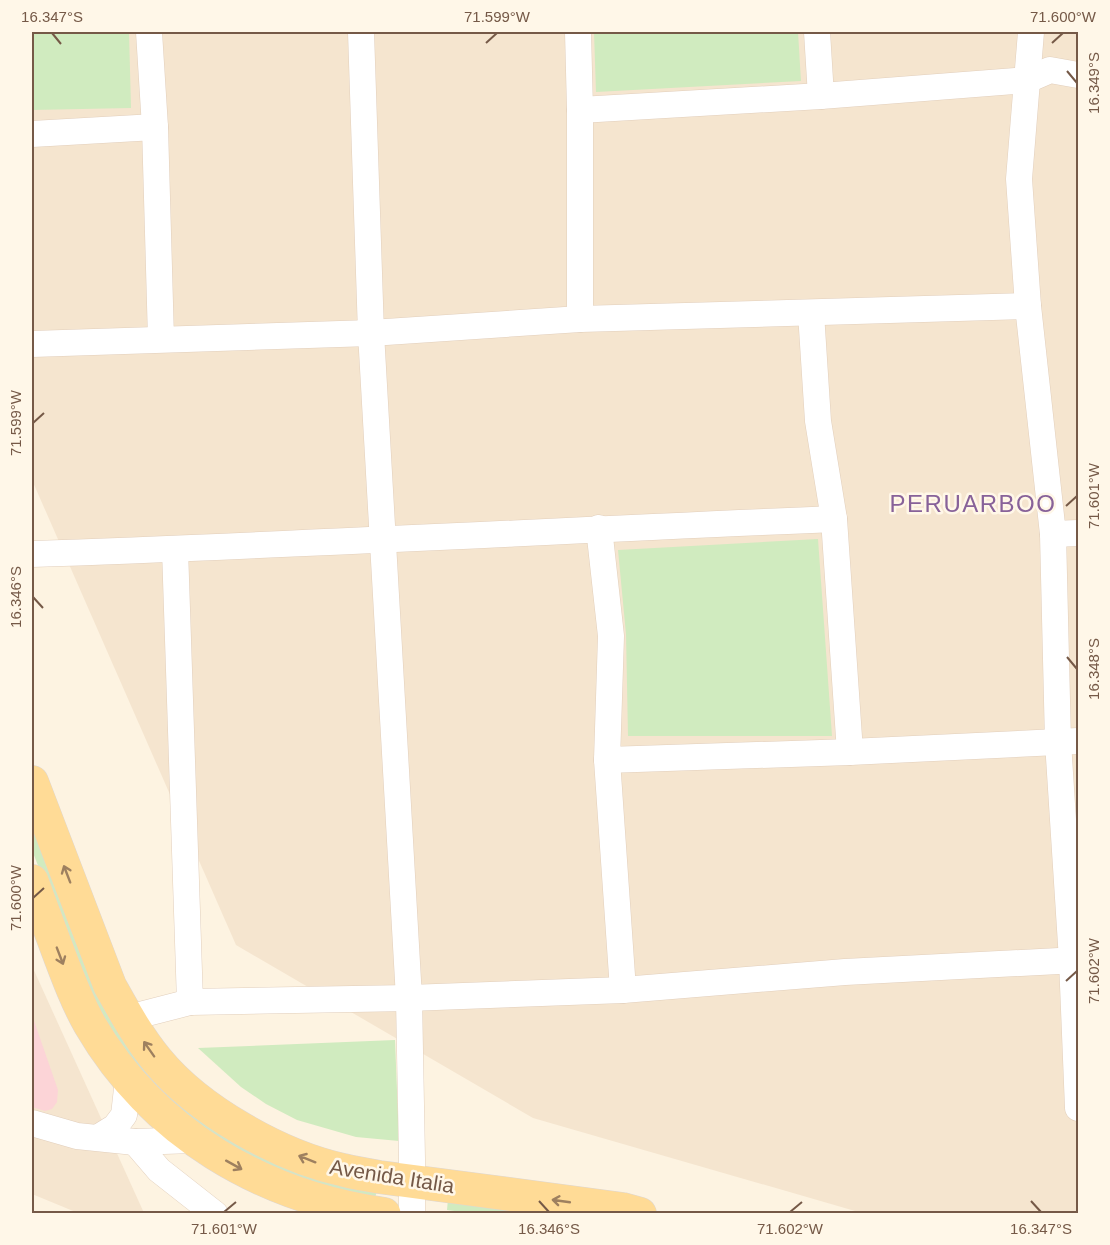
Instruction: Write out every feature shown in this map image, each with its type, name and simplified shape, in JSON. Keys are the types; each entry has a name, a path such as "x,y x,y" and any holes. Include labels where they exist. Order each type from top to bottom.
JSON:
{"main road":[{"name":"Avenida Italia","path":"32,782 110,986 128,1018 156,1059 182,1085 220,1115 268,1143 323,1165 342,1170 640,1214"},
{"name":"Avenida Italia","path":"32,881 76,998 91,1027 128,1080 155,1107 193,1140 256,1177 308,1197 384,1214"}],"street":[{"path":"149,32 161,339"},
{"path":"361,32 371,333 409,998 412,1214"},
{"path":"578,32 580,319"},
{"path":"817,32 821,96"},
{"path":"1031,32 1019,179 1029,306 1053,534 1068,742 1078,1108"},
{"path":"580,110 821,96 1027,80 1050,70 1078,75"},
{"path":"32,134 154,127"},
{"path":"32,344 371,333 580,319 1029,306"},
{"path":"811,313 818,421 834,519 850,752"},
{"path":"32,554 834,519"},
{"path":"599,528 611,636 607,760 623,990"},
{"path":"1053,534 1078,533"},
{"path":"175,549 190,1002"},
{"path":"607,760 1068,742"},
{"path":"128,1018 190,1002 409,998 623,990 845,972 1075,960"},
{"path":"99,1137 115,1127 124,1115 128,1080"},
{"path":"33,1124 77,1136 135,1142 193,1140"},
{"path":"135,1142 159,1170 215,1214"}],"shaded area":[{"path":"32,32 1078,32 1078,1213 862,1213 533,1118 236,945 32,480"},
{"path":"32,966 144,1213 78,1213 32,1194"},
{"path":"32,1015 58,1090 57,1102 52,1109 45,1111 32,1107"}],"green space":[{"path":"32,32 129,32 131,108 32,110"},
{"path":"594,32 798,32 801,81 596,92"},
{"path":"818,539 832,736 628,736 626,634 618,550"},
{"path":"32,820 141,1060 377,1189 375,1199 303,1183 213,1139 134,1066 87,993 32,850"},
{"path":"395,1040 399,1141 356,1137 297,1120 266,1104 241,1087 198,1048"},
{"path":"448,1199 562,1213 477,1214 447,1210"}],"district":[{"name":"PERUARBOO","path":"973,503"}]}
